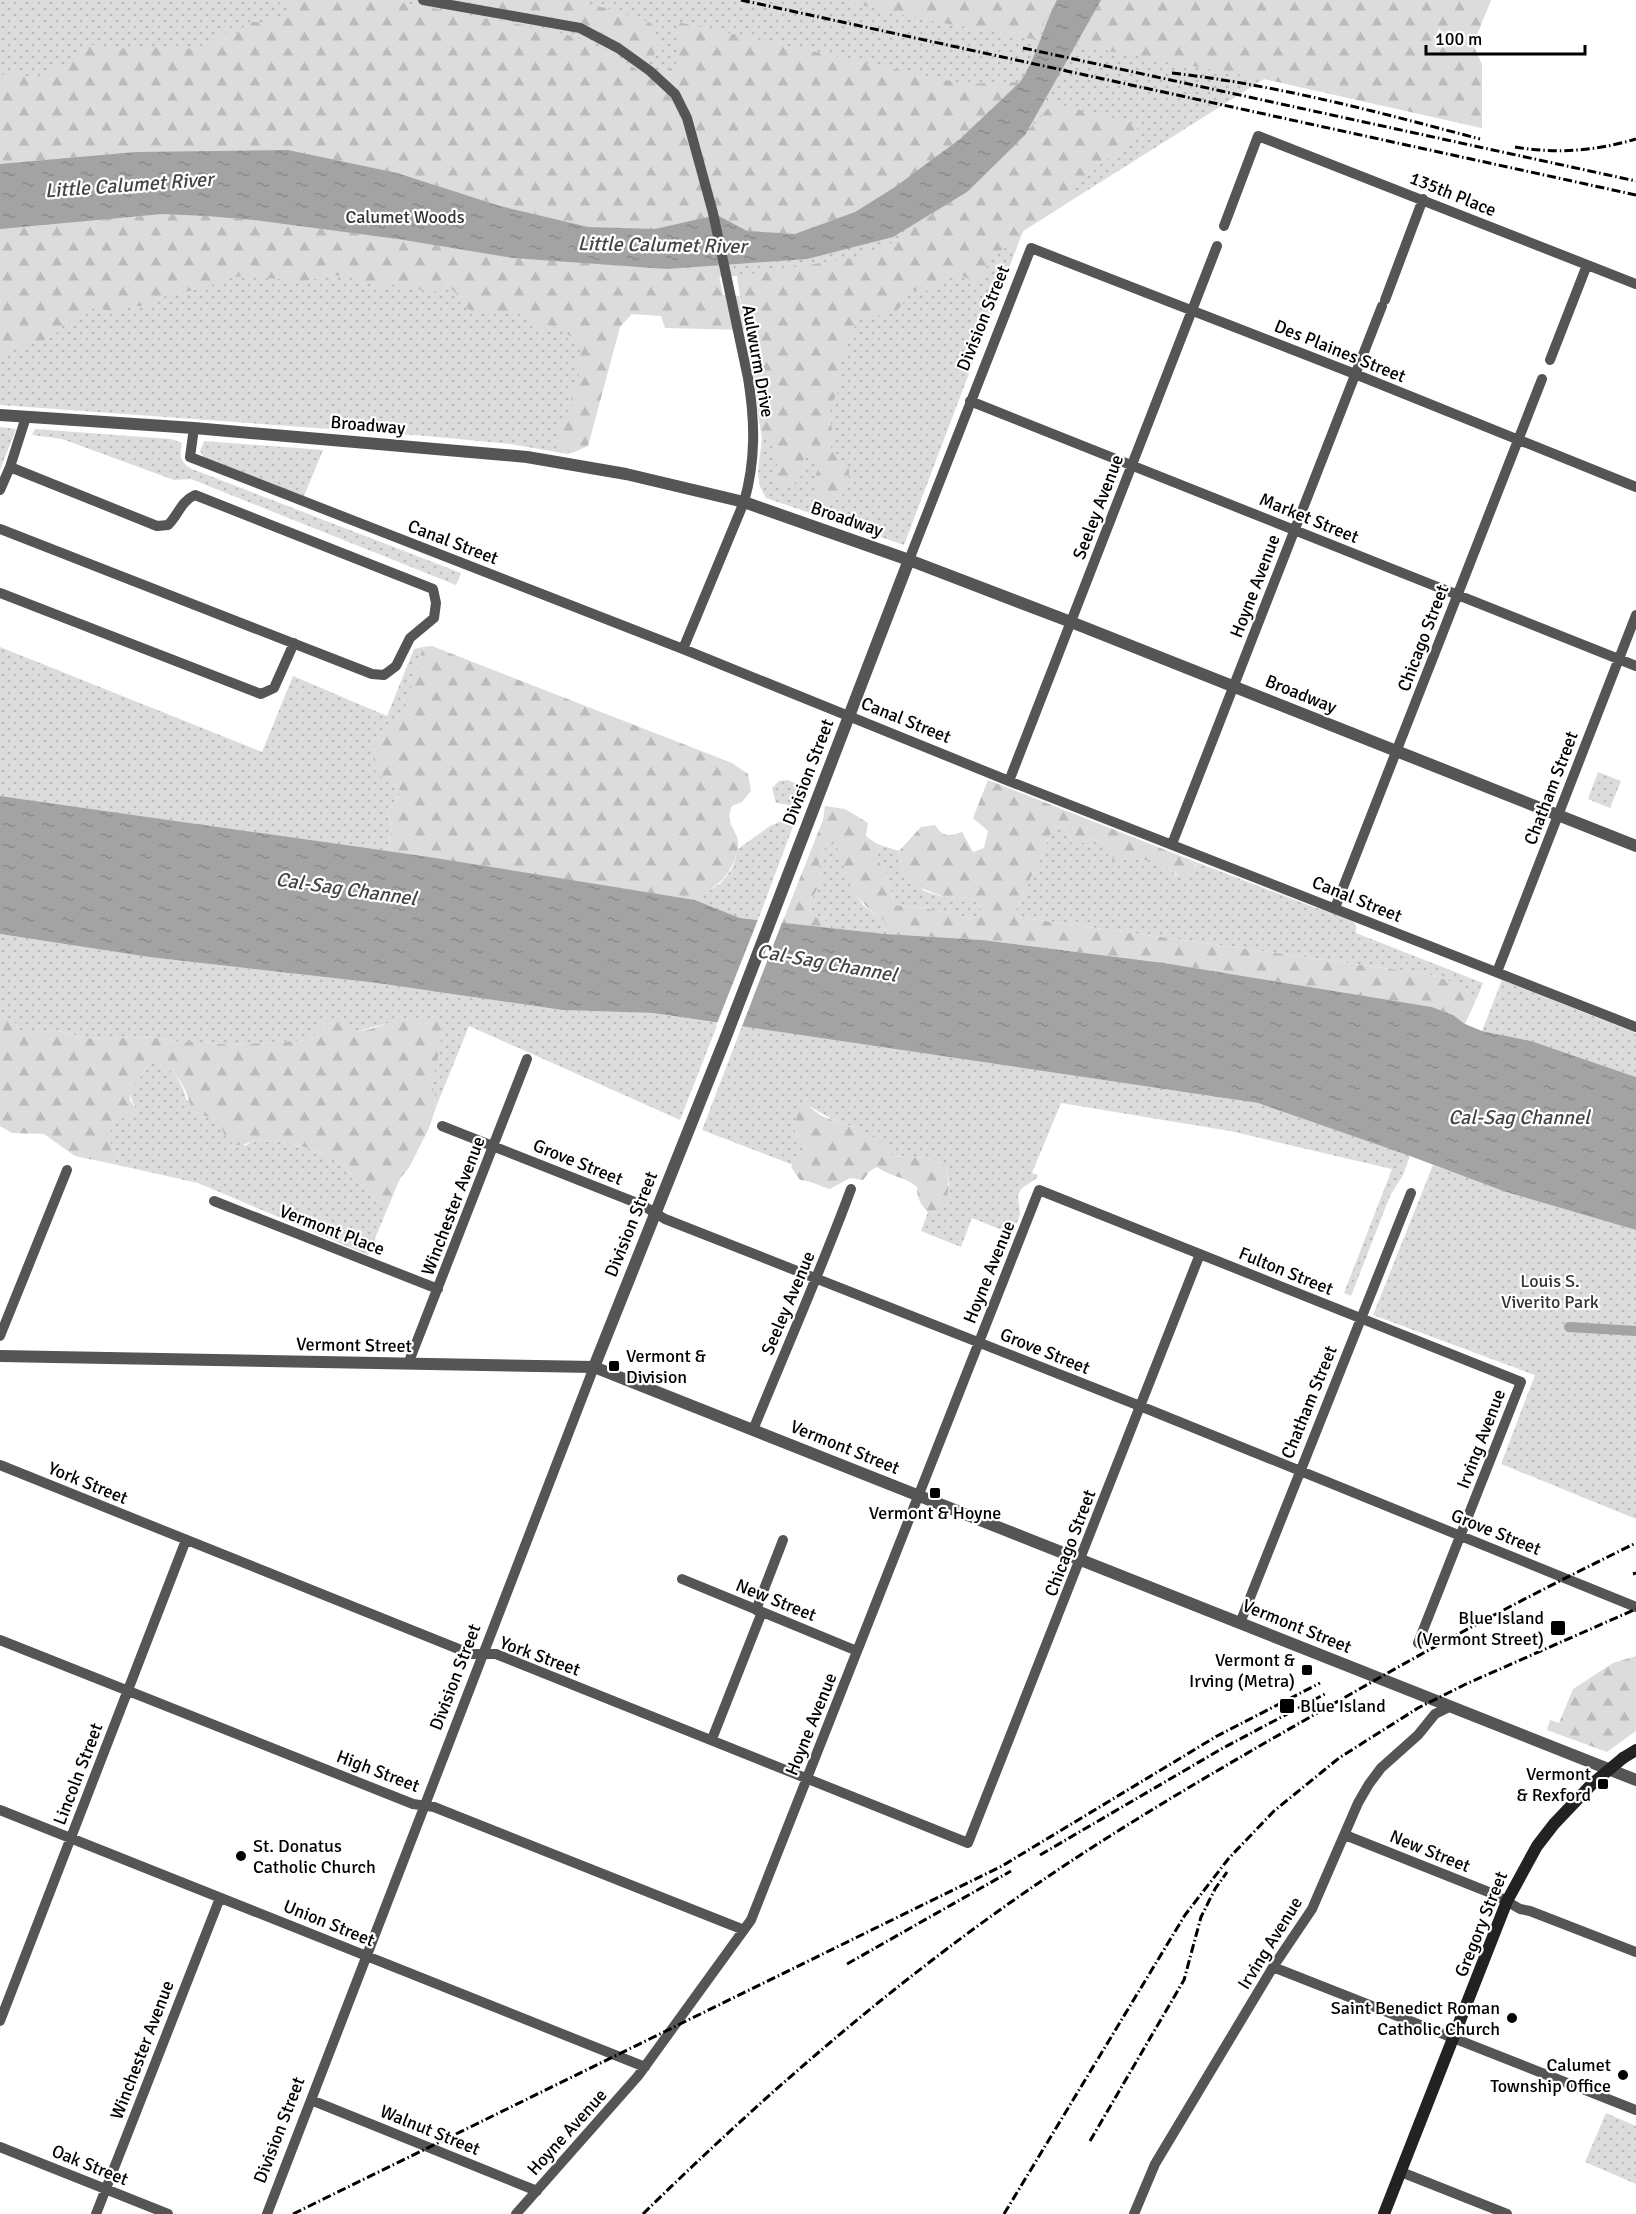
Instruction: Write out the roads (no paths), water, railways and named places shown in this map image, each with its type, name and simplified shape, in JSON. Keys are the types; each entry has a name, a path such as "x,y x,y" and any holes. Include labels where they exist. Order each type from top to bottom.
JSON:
{"main road":[{"name":"Gregory Street","path":"1384,2214 1507,1901 1537,1846 1554,1824 1593,1783 1636,1750"}],"street":[{"name":"Aulwurm Drive","path":"423,0 579,28 618,48 650,71 675,94 687,118 713,213 752,405 754,450 744,502 683,649"},
{"name":"135th Place","path":"1224,226 1258,136 1636,284"},
{"name":"Hoyne Avenue","path":"1172,844 1423,199"},
{"name":"Seeley Avenue","path":"1009,781 1218,246"},
{"name":"Des Plaines Street","path":"1030,248 1355,374 1636,487"},
{"name":"Division Street","path":"267,2214 594,1367 725,1039 1030,248"},
{"path":"1550,360 1587,265"},
{"name":"Chicago Street","path":"1335,908 1542,379"},
{"name":"Market Street","path":"970,401 1636,666"},
{"name":"Broadway","path":"0,415 194,428 527,457 626,474 744,502 909,560 1071,622 1636,846"},
{"path":"0,490 26,417"},
{"name":"Canal Street","path":"194,428 190,457 683,649 1009,781 1636,1027"},
{"path":"0,529 372,674 384,675 396,666 410,638 434,618 436,603 433,590 195,495 186,499 176,517 168,525 157,526 10,467"},
{"path":"0,593 261,694 274,688 294,643"},
{"name":"Chatham Street","path":"1497,972 1636,615"},
{"name":"Winchester Avenue","path":"408,1364 527,1059"},
{"name":"Grove Street","path":"442,1126 642,1205 668,1220 1140,1406 1636,1607"},
{"path":"0,1336 67,1170"},
{"name":"Seeley Avenue","path":"753,1430 851,1189"},
{"name":"Hoyne Avenue","path":"516,2214 645,2067 751,1920 1039,1190"},
{"name":"Fulton Street","path":"1039,1190 1521,1382"},
{"name":"Chatham Street","path":"1240,1623 1411,1193"},
{"name":"Vermont Place","path":"214,1202 438,1289"},
{"name":"Chicago Street","path":"968,1843 1200,1254"},
{"name":"Vermont Street","path":"0,1356 594,1367 1636,1780"},
{"name":"Irving Avenue","path":"1418,1643 1521,1382"},
{"name":"York Street","path":"0,1465 471,1654 496,1654 968,1843"},
{"name":"Lincoln Street","path":"0,2021 186,1540"},
{"path":"712,1739 783,1540"},
{"name":"New Street","path":"682,1579 857,1651"},
{"name":"High Street","path":"0,1640 413,1804 440,1809 744,1930"},
{"name":"Irving Avenue","path":"1134,2214 1155,2164 1273,1967 1312,1910 1358,1803 1369,1784 1381,1768 1418,1735 1435,1714 1451,1706"},
{"name":"Union Street","path":"0,1810 645,2067"},
{"name":"New Street","path":"1346,1835 1496,1895 1520,1909 1636,1952"},
{"name":"Winchester Avenue","path":"96,2214 220,1898"},
{"path":"1273,1967 1636,2110"},
{"name":"Walnut Street","path":"310,2100 537,2191"},
{"name":"Oak Street","path":"0,2147 168,2214"},
{"path":"1401,2172 1507,2214"}],"water":[{"name":"Little Calumet River","path":"1057,0 1101,0 1025,135 967,192 893,237 807,259 667,269 513,258 398,239 254,220 162,214 0,229 0,164 136,152 288,150 397,173 500,206 588,227 655,229 717,215 747,231 795,234 855,212 895,187 960,139 1020,82 1031,63"},
{"name":"Cal-Sag Channel","path":"0,796 429,857 695,900 740,918 886,934 983,940 1164,963 1432,1007 1453,1015 1465,1024 1482,1031 1531,1041 1636,1077 1636,1230 1503,1191 1258,1103 653,1013 562,1010 377,983 149,957 0,934"}],"waterway":[{"path":"1569,1327 1636,1331"}],"railway":[{"path":"741,0 1636,195"},
{"path":"1023,48 1636,181"},
{"path":"1172,73 1289,92 1480,139"},
{"path":"1515,147 1561,151 1606,146 1636,139"},
{"path":"643,2214 727,2134 858,2019 950,1947 1041,1881 1223,1767 1316,1714 1464,1631 1636,1543"},
{"path":"1004,2214 1185,1915 1229,1858 1274,1811 1339,1758 1418,1708 1466,1684 1636,1609"},
{"path":"293,2214 1002,1866 1217,1736 1320,1683"},
{"path":"1040,1855 1223,1748 1325,1694"},
{"path":"847,1964 1011,1871"},
{"path":"1090,2141 1184,1980 1201,1917 1215,1889 1227,1872"}],"place":[{"name":"Vermont & Division","path":"614,1366"},
{"name":"Vermont & Hoyne","path":"935,1493"},
{"name":"Blue Island (Vermont Street)","path":"1558,1628"},
{"name":"Vermont & Irving (Metra)","path":"1307,1670"},
{"name":"Blue Island","path":"1287,1706"},
{"name":"Vermont & Rexford","path":"1603,1784"},
{"name":"St. Donatus Catholic Church","path":"241,1856"},
{"name":"Saint Benedict Roman Catholic Church","path":"1512,2018"},
{"name":"Calumet Township Office","path":"1623,2075"}],"park label":[{"name":"Calumet Woods","path":"405,217"},
{"name":"Louis S. Viverito Park","path":"1550,1291"}]}
